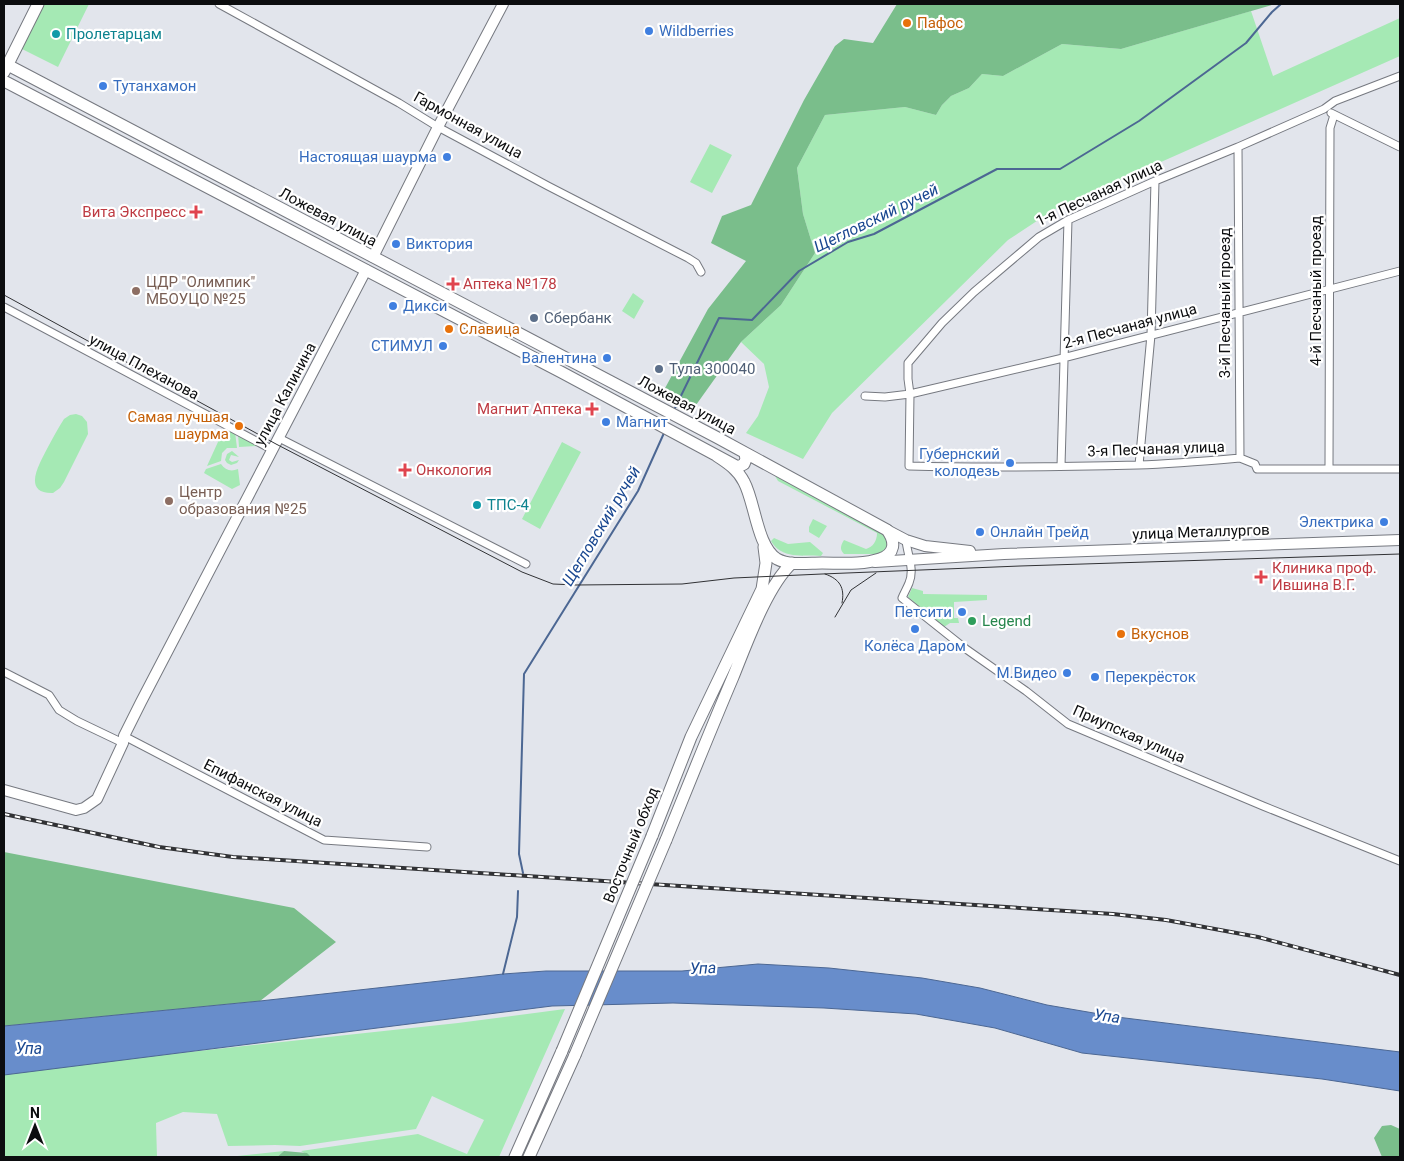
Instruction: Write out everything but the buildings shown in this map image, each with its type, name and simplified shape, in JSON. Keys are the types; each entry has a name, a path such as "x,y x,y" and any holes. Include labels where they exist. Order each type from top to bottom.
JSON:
{"main road":[{"path":"5,66 38,4"},
{"name":"Ложевая улица","path":"5,66 672,414 887,530 893,541 891,552 886,557 871,562 792,563 778,559 771,554 764,542 750,492 744,480 732,466 717,456"},
{"name":"Ложевая улица","path":"4,81 738,467 744,464 746,460 745,454"},
{"name":"улица Калинина","path":"366,270 372,257"},
{"path":"640,415 640,405 648,402"},
{"name":"Восточный обход","path":"515,1157 562,1051 652,836 691,737 762,589 766,563 764,542"},
{"name":"Восточный обход","path":"529,1157 575,1055 666,840 746,644 773,588 783,571 792,563"}],"street":[{"name":"Гармонная улица","path":"218,4 391,98 438,127 688,258 696,263 702,272"},
{"name":"улица Калинина","path":"372,257 503,4"},
{"name":"1-я Песчаная улица","path":"909,466 910,394 908,363 942,323 974,292 1039,236 1068,220 1155,181 1324,109 1335,101 1400,76"},
{"path":"1324,109 1400,147"},
{"name":"4-й Песчаный проезд","path":"1329,469 1330,343 1328,290 1330,128 1334,115"},
{"name":"3-й Песчаный проезд","path":"1238,147 1240,458"},
{"path":"1139,465 1151,335 1155,181"},
{"path":"1061,466 1068,220"},
{"name":"улица Калинина","path":"4,790 76,810 84,808 97,799 124,739 203,580 366,270"},
{"name":"2-я Песчаная улица","path":"864,396 910,394 1063,358 1400,271"},
{"name":"улица Плеханова","path":"4,307 273,450"},
{"path":"279,438 526,564"},
{"name":"3-я Песчаная улица","path":"909,466 1014,468 1139,465 1240,458 1255,464 1257,469 1400,469"},
{"name":"улица Металлургов","path":"887,530 906,540 925,546 1004,554"},
{"name":"Приупская улица","path":"906,540 910,560 910,582 902,598 966,649 1026,691 1068,724 1400,861"},
{"name":"улица Металлургов","path":"871,562 1004,554 1400,540"},
{"name":"Епифанская улица","path":"4,672 50,696 59,710 77,721 124,739 324,840 427,848"}],"green space":[{"path":"44,4 89,4 58,67 22,49"},
{"path":"897,4 1275,4 1121,49 1062,44 1003,76 982,74 969,88 951,96 936,115 905,107 825,115 797,168 803,214 815,253 781,305 741,342 696,405 664,390 708,309 746,261 711,243 722,216 751,205 804,100 835,46 844,39 873,43"},
{"path":"1251,11 1273,76 1400,18 1400,56 1055,209 1008,240 832,413 803,459 746,433 758,416 769,387 764,364 741,342 781,305 815,253 803,214 797,168 825,115 905,107 936,115 951,96 969,88 982,74 1003,76 1062,44 1121,49"},
{"path":"710,144 732,155 712,193 690,182"},
{"path":"633,293 644,301 634,319 622,311"},
{"path":"76,414 82,416 87,422 88,434 60,488 53,493 43,492 37,488 35,483 38,468 64,419"},
{"path":"223,431 235,432 237,448 227,448 222,453 221,461 207,466"},
{"path":"238,434 259,444 257,446 239,447"},
{"path":"562,442 581,452 540,529 522,519"},
{"path":"232,451 239,457 231,455 229,460 232,462 239,460 231,465 225,460 227,454"},
{"path":"221,464 228,470 238,469 240,485 232,489 204,473 206,469"},
{"path":"775,476 886,533 888,548 880,554 844,554 841,547 844,540 866,549 874,543 877,533 778,481"},
{"path":"813,519 827,526 819,538 809,532"},
{"path":"774,538 788,544 810,542 823,553 821,556 800,556 786,553 775,547 771,541"},
{"path":"912,588 923,591 923,594 987,595 987,600 954,602 954,618 958,618 959,623 950,623 944,627 908,597"},
{"path":"4,852 294,908 336,942 260,1001 4,1026"},
{"path":"565,1009 499,1157 311,1157 301,1151 418,1134 467,1154 484,1120 432,1096 416,1129 300,1146 228,1146 217,1114 183,1112 156,1123 157,1157 4,1157 4,1072 458,1023"},
{"path":"1391,1125 1400,1129 1400,1157 1382,1157 1374,1138 1382,1126"},
{"path":"284,1151 277,1157 228,1157"},
{"path":"284,1151 307,1153 311,1157 277,1157"}],"water":[{"name":"Упа","path":"758,964 829,968 922,978 980,988 1047,1005 1117,1017 1400,1052 1400,1091 1322,1079 1082,1053 995,1028 916,1014 824,1008 673,1003 552,1006 4,1075 4,1026 260,1001 503,974 546,971 682,971"}],"waterway":[{"name":"Щегловский ручей","path":"674,410 719,318 752,320 799,271 848,242 874,234 997,169 1060,169 1139,121 1246,43 1281,4"},
{"name":"Щегловский ручей","path":"523,873 519,854 524,674 638,491 664,433"},
{"name":"Щегловский ручей","path":"503,974 517,917 518,891"}],"tram line":[{"path":"4,295 276,444 522,572 553,584 682,584 734,578 822,574 1400,554"},
{"path":"835,617 851,590 876,573"},
{"path":"825,574 838,581 843,593 842,603"}],"railway":[{"path":"4,814 159,847 233,857 1113,914 1166,920 1258,937 1400,975"}],"place":[{"name":"Пафос","path":"907,23"},
{"name":"Wildberries","path":"649,31"},
{"name":"Пролетарцам","path":"56,34"},
{"name":"Тутанхамон","path":"103,86"},
{"name":"Настоящая шаурма","path":"447,157"},
{"name":"Вита Экспресс","path":"196,212"},
{"name":"Виктория","path":"396,244"},
{"name":"Аптека №178","path":"453,284"},
{"name":"ЦДР \"Олимпик\" МБОУЦО №25","path":"136,291"},
{"name":"Дикси","path":"393,306"},
{"name":"Сбербанк","path":"534,318"},
{"name":"Славица","path":"449,329"},
{"name":"СТИМУЛ","path":"443,346"},
{"name":"Валентина","path":"607,358"},
{"name":"Тула 300040","path":"659,369"},
{"name":"Магнит Аптека","path":"592,409"},
{"name":"Магнит","path":"606,422"},
{"name":"Самая лучшая шаурма","path":"239,426"},
{"name":"Губернский колодезь","path":"1010,463"},
{"name":"Онкология","path":"405,470"},
{"name":"Центр образования №25","path":"169,501"},
{"name":"ТПС-4","path":"477,505"},
{"name":"Электрика","path":"1384,522"},
{"name":"Онлайн Трейд","path":"980,532"},
{"name":"Клиника проф. Ившина В.Г.","path":"1261,577"},
{"name":"Петсити","path":"962,612"},
{"name":"Legend","path":"972,621"},
{"name":"Колёса Даром","path":"915,629"},
{"name":"Вкуснов","path":"1121,634"},
{"name":"М.Видео","path":"1067,673"},
{"name":"Перекрёсток","path":"1095,677"}]}
